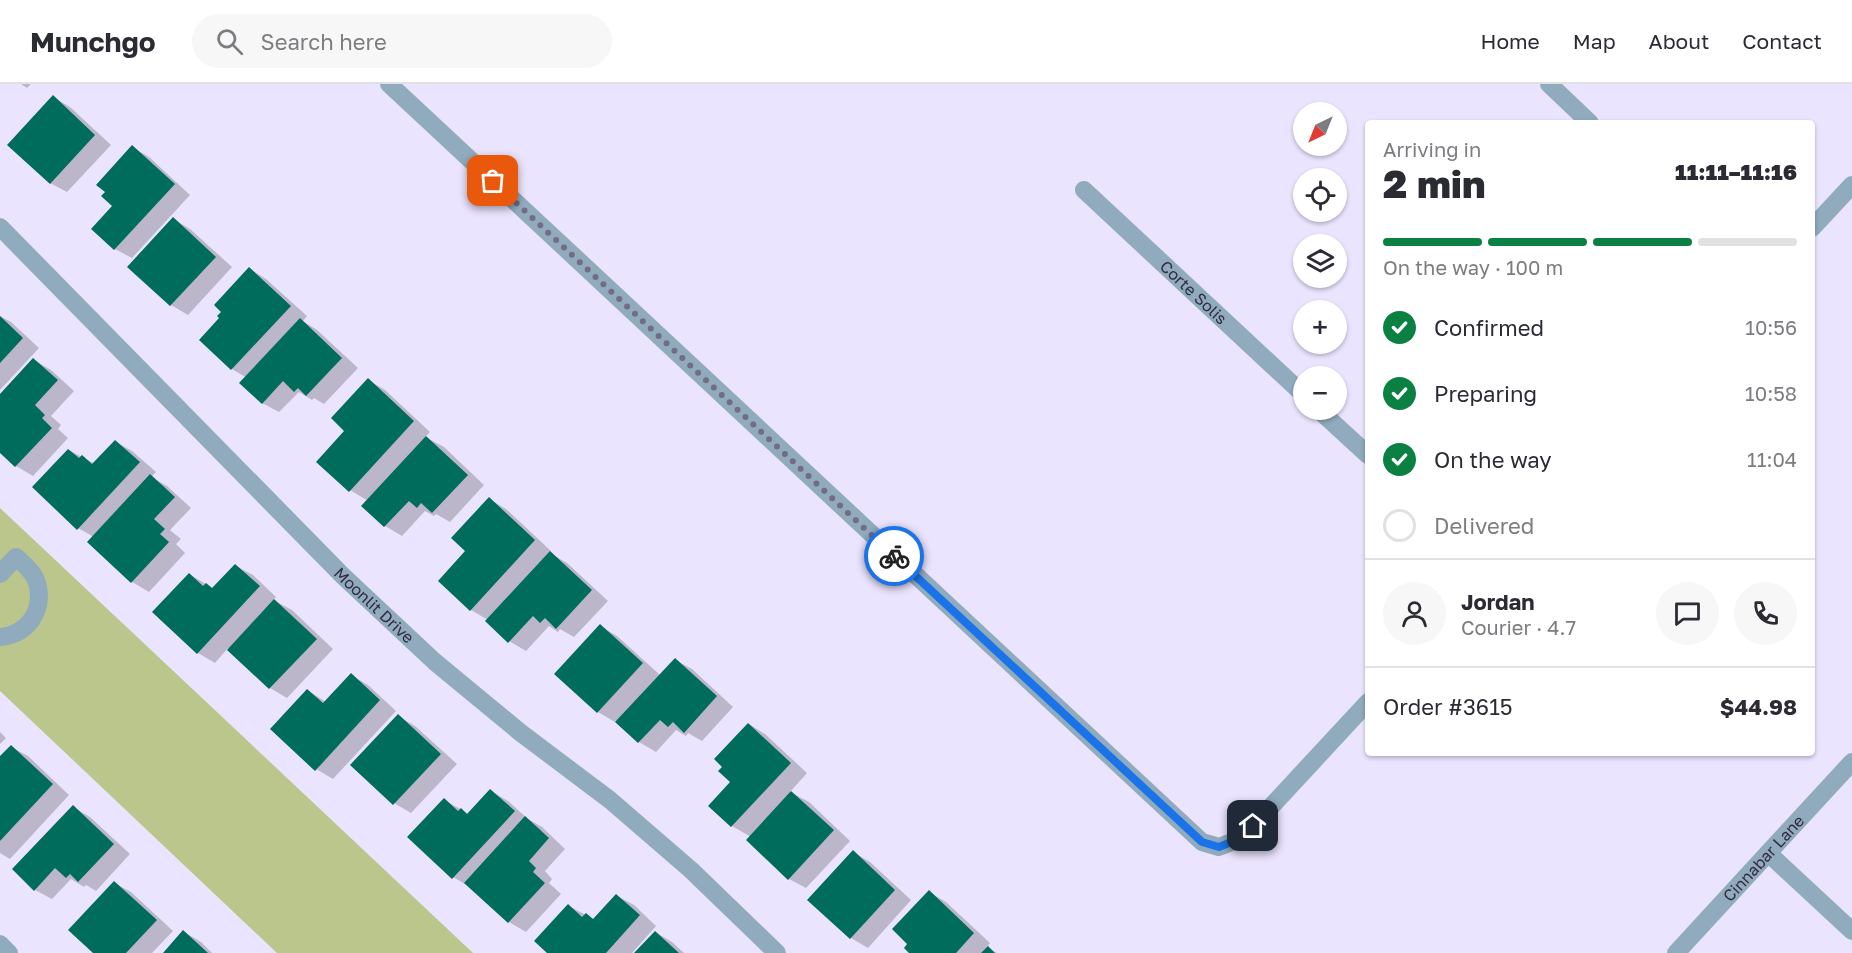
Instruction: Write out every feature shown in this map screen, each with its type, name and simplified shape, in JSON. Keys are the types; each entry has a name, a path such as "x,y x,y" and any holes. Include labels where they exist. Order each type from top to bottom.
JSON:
{"street":[{"path":"389,84 1202,842 1219,847 1234,841 1253,826 1365,705"},
{"path":"1549,84 1587,120"},
{"path":"1815,225 1852,185"},
{"name":"Corte Solis","path":"1084,190 1293,385"},
{"name":"Moonlit Drive","path":"0,227 343,576 435,662 521,733 619,808 691,870 777,953"},
{"path":"1330,420 1365,452"},
{"path":"0,574 16,557 30,570 38,586 38,608 27,627 9,637 0,638"},
{"name":"Cinnabar Lane","path":"1676,953 1852,762"},
{"path":"1768,853 1852,931"},
{"path":"0,944 9,953"}],"green space":[{"path":"0,508 473,953 277,953 0,691"}],"building":[{"path":"53,95 95,135 50,184 7,145"},
{"path":"132,145 175,184 114,250 91,229 112,206 101,196 105,192 96,185"},
{"path":"173,217 216,257 170,306 127,267"},
{"path":"249,267 291,306 231,370 199,340 219,318 217,316 221,312 214,305"},
{"path":"0,316 23,338 0,363"},
{"path":"300,318 342,358 306,396 298,388 294,392 283,381 262,404 239,383"},
{"path":"33,358 58,380 35,405 45,415 42,418 52,428 15,467 0,453 0,394"},
{"path":"368,378 414,421 349,492 316,462 344,431 331,418"},
{"path":"426,436 468,475 432,513 421,503 417,508 409,501 384,527 361,506"},
{"path":"115,440 140,462 77,530 32,487 68,449 79,458 82,455 92,464"},
{"path":"150,474 175,497 154,519 165,529 160,534 169,542 131,583 87,542"},
{"path":"489,497 535,540 470,611 438,581 465,551 451,538"},
{"path":"550,551 592,590 556,629 545,618 540,623 533,616 508,643 485,621"},
{"path":"235,564 260,586 197,654 152,612 189,573 203,586 206,583 212,588"},
{"path":"274,599 317,639 269,689 227,650"},
{"path":"600,624 643,663 597,713 554,674"},
{"path":"675,658 717,696 684,733 673,722 668,727 660,720 638,743 615,722"},
{"path":"351,673 380,700 315,771 270,729 307,689 323,703"},
{"path":"398,714 441,754 393,805 350,765"},
{"path":"748,723 791,763 731,827 708,806 730,782 718,771 722,767 714,759"},
{"path":"11,745 53,784 0,841 0,756"},
{"path":"490,789 515,811 452,879 407,837 444,798 458,811 461,808 467,814"},
{"path":"791,791 834,830 788,880 746,840"},
{"path":"73,805 114,844 78,882 70,874 66,878 55,868 34,891 12,869"},
{"path":"525,816 549,838 529,861 536,868 533,872 545,883 508,923 464,883"},
{"path":"853,850 895,890 850,939 807,900"},
{"path":"114,881 157,920 126,953 93,953 68,930"},
{"path":"929,890 974,933 956,953 909,953 904,948 907,944 892,929"},
{"path":"616,894 640,915 606,953 547,953 534,941 568,904 582,917 586,913 593,919"},
{"path":"183,930 208,953 163,953"},
{"path":"655,931 679,953 634,953"},
{"path":"988,946 995,953 981,953"}],"way so far":[{"path":"493,181 894,556"}],"route":[{"path":"894,556 1202,842 1219,847 1234,841 1253,826"}]}
